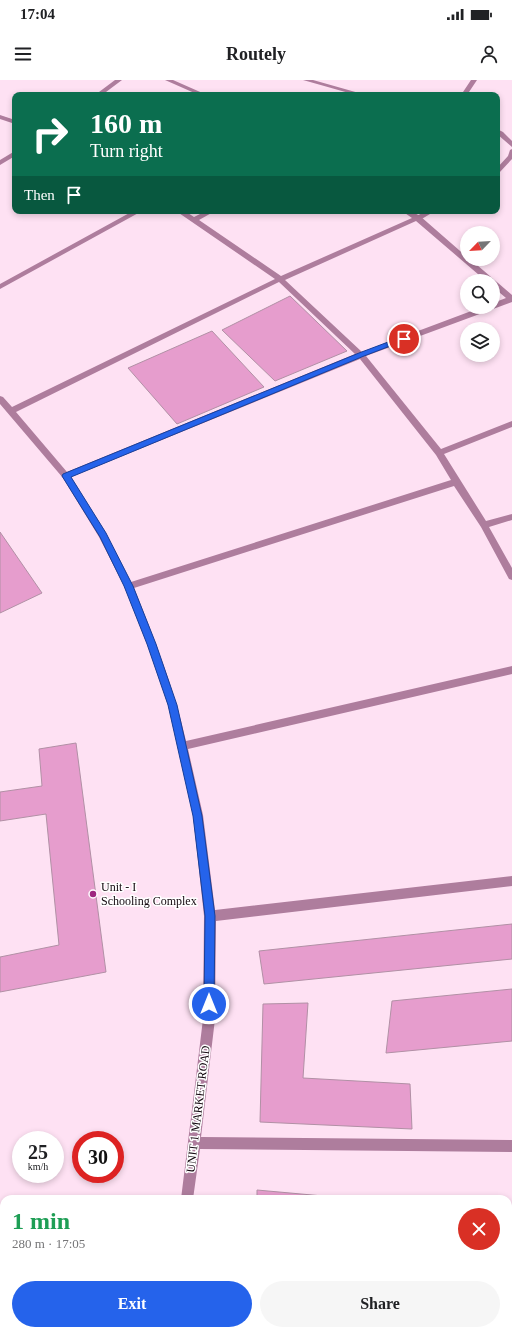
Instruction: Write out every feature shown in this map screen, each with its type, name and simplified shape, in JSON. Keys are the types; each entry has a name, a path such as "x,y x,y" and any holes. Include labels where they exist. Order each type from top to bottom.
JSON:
{"street":[{"path":"102,92 119,80"},
{"path":"168,80 197,92"},
{"path":"306,80 352,92"},
{"path":"466,92 474,80"},
{"path":"0,117 12,121"},
{"path":"500,132 512,134"},
{"path":"500,133 512,145"},
{"path":"500,169 511,156 512,151"},
{"path":"0,163 12,155"},
{"path":"0,287 133,214"},
{"path":"185,214 280,279 361,355 439,453 484,524 512,576"},
{"path":"194,220 205,214"},
{"path":"411,214 483,274"},
{"path":"11,411 280,279 425,214"},
{"path":"500,289 512,299 500,303"},
{"path":"66,476 361,355 470,314"},
{"name":"UNIT 1 MARKET ROAD","path":"0,400 66,476 103,536 129,586 152,644 173,705 198,816 210,916 209,1019 188,1195"},
{"path":"439,453 512,424"},
{"path":"129,586 456,482"},
{"path":"484,524 512,517"},
{"path":"182,746 512,670"},
{"path":"210,916 512,881"},
{"path":"195,1143 512,1146"}],"building":[{"path":"290,296 347,351 275,381 222,330"},
{"path":"212,331 264,387 177,424 128,368"},
{"path":"0,532 42,593 0,613"},
{"path":"76,743 106,972 0,992 0,957 59,945 46,814 0,821 0,792 42,786 39,749"},
{"path":"512,924 512,959 264,984 259,951"},
{"path":"512,989 512,1041 386,1053 392,1001"},
{"path":"308,1003 303,1078 410,1084 412,1129 260,1122 263,1004"},
{"path":"257,1190 312,1195 257,1195"}],"place":[{"name":"Unit - I Schooling Complex","path":"93,894"}],"route":[{"path":"209,1004 210,916 198,816 173,705 152,644 129,586 103,536 66,476 361,355 404,339"}]}
